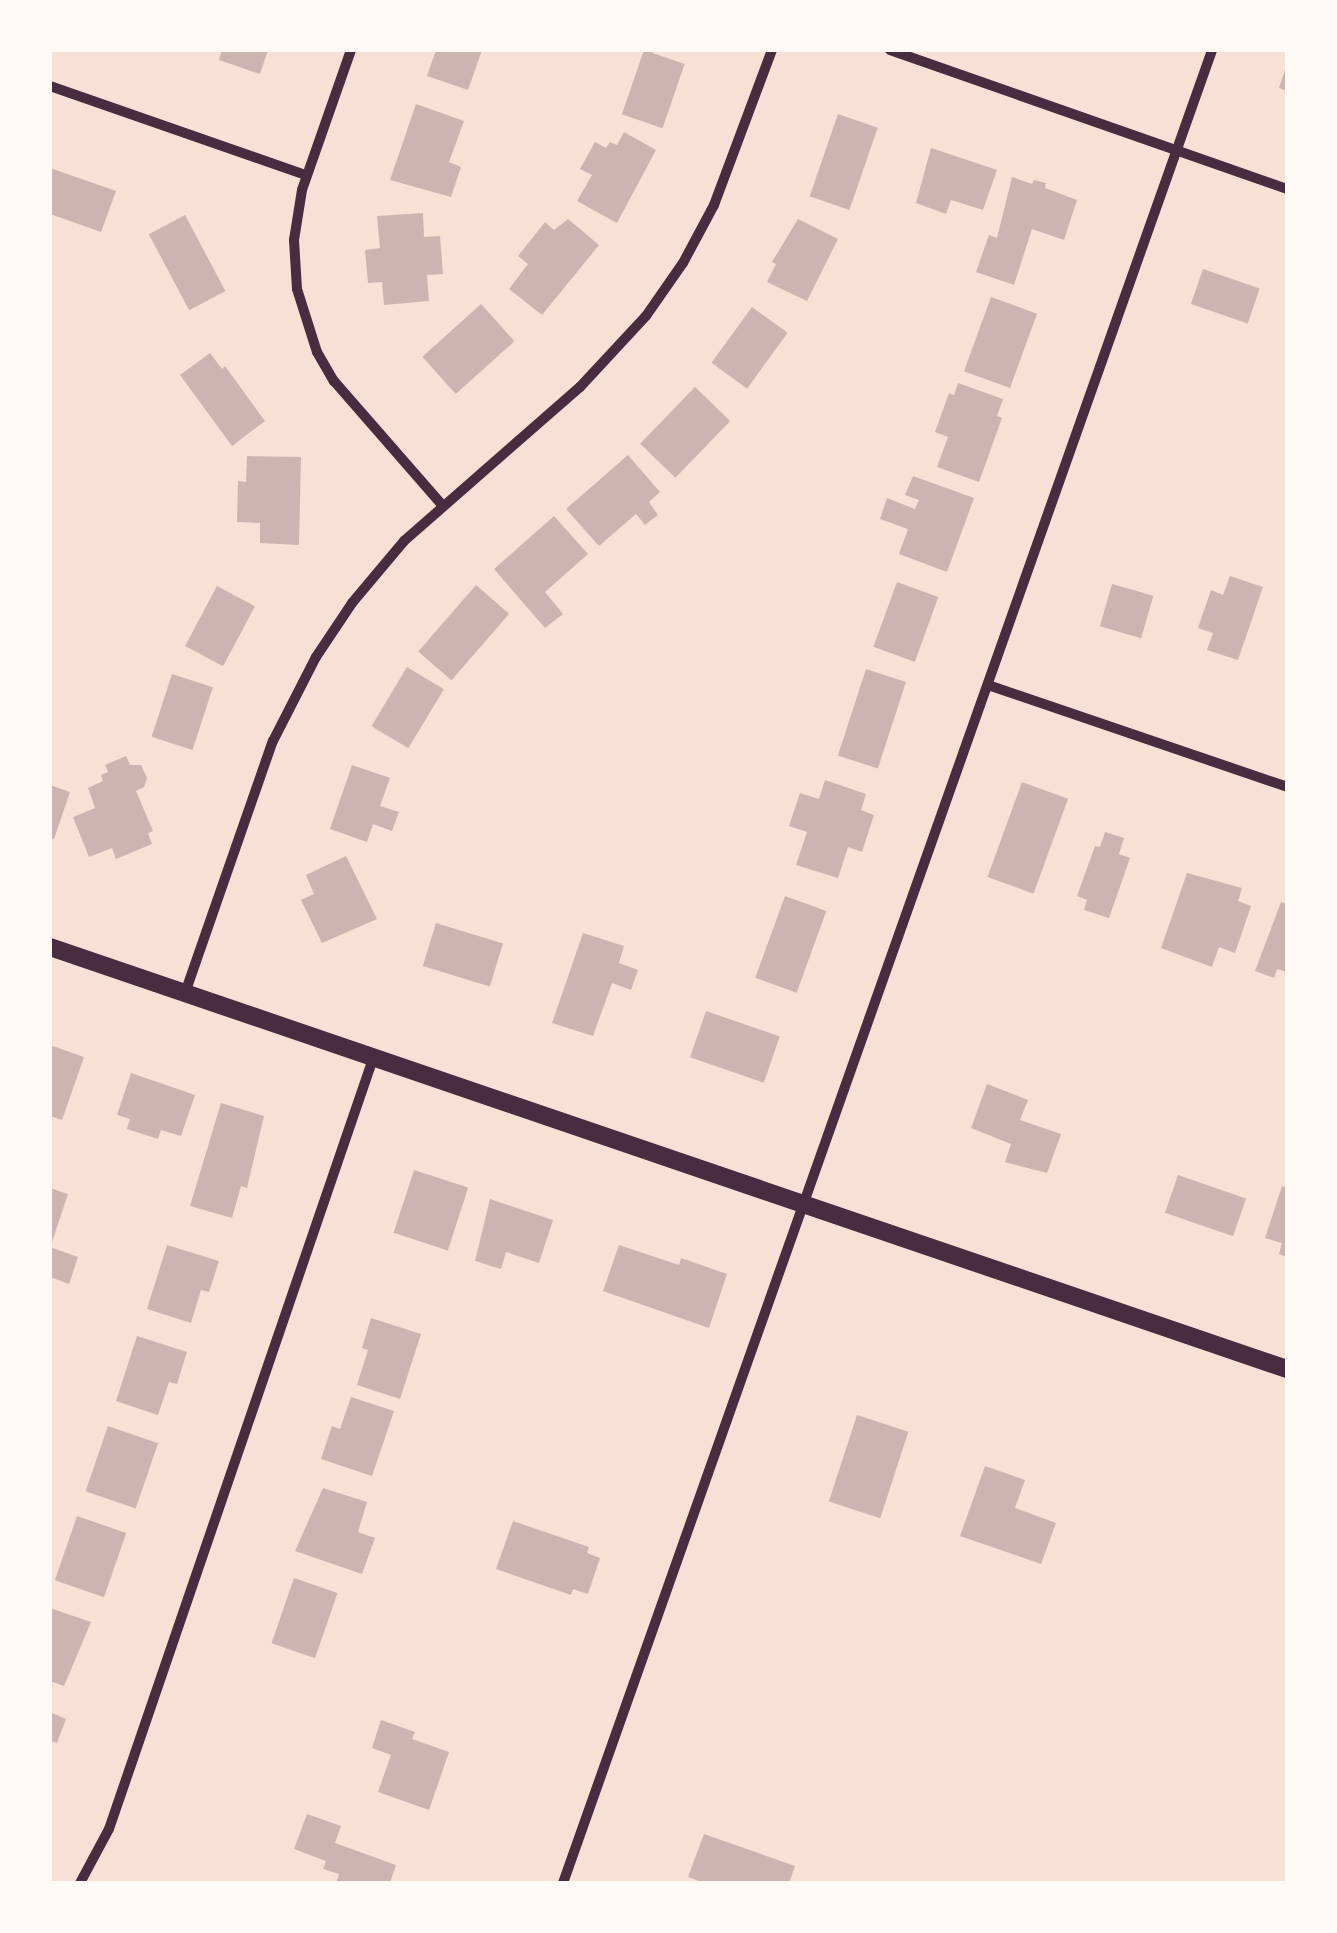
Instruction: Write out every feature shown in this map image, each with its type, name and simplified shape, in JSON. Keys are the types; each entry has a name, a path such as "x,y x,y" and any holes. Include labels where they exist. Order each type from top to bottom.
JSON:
{"street":[{"path":"351,50 306,174 295,224 294,256 301,304 317,352 344,393 443,506"},
{"path":"185,993 274,742 300,684 333,630 382,564 580,387 655,303 714,205 772,50"},
{"path":"890,50 1287,189"},
{"path":"563,1883 1212,50"},
{"path":"50,86 306,174"},
{"path":"988,685 1287,787"},
{"path":"50,947 1287,1369"},
{"path":"80,1883 109,1829 374,1056"}],"building":[{"path":"222,50 268,50 260,74 219,60"},
{"path":"436,50 482,50 468,90 427,76"},
{"path":"644,50 685,64 663,128 622,114"},
{"path":"1287,67 1287,91 1279,88"},
{"path":"416,104 464,121 449,162 461,167 451,197 390,180"},
{"path":"838,114 878,128 849,210 810,196"},
{"path":"624,132 656,150 617,223 577,201 592,175 580,169 595,142 606,148 610,142 617,145"},
{"path":"931,148 997,170 983,210 951,200 946,214 916,203"},
{"path":"50,168 116,191 101,232 50,214"},
{"path":"1012,177 1032,184 1034,180 1046,183 1045,188 1077,200 1064,240 1032,229 1014,285 976,272 989,235 997,238"},
{"path":"423,213 424,237 440,236 443,274 427,275 429,301 384,305 382,282 368,283 365,250 380,248 377,216"},
{"path":"185,215 225,291 189,310 149,234"},
{"path":"568,219 599,245 542,315 509,289 528,264 518,256 545,222 554,230"},
{"path":"798,219 838,239 807,301 767,282 776,264 772,262"},
{"path":"1203,269 1260,289 1248,324 1191,304"},
{"path":"991,297 1037,314 1010,388 964,371"},
{"path":"481,304 514,341 456,394 422,357"},
{"path":"752,307 788,333 747,389 711,363"},
{"path":"210,353 222,369 225,366 265,421 232,446 180,375"},
{"path":"958,383 1003,399 997,416 1002,418 979,482 937,467 948,437 935,432 949,393 954,395"},
{"path":"695,387 730,421 675,478 640,444"},
{"path":"628,455 660,492 649,502 658,515 645,525 636,514 599,546 566,509"},
{"path":"247,456 301,457 299,545 260,543 260,523 237,522 238,481 246,482"},
{"path":"913,476 974,498 947,572 899,554 908,529 880,519 887,498 915,509 919,500 905,495"},
{"path":"554,516 588,554 545,592 563,614 545,628 494,569"},
{"path":"1230,576 1263,587 1238,660 1207,650 1213,633 1198,628 1211,590 1223,595"},
{"path":"897,582 938,597 915,662 873,647"},
{"path":"1112,584 1153,596 1141,638 1100,626"},
{"path":"476,585 509,614 451,680 418,651"},
{"path":"217,586 255,606 223,666 185,646"},
{"path":"407,667 444,689 408,748 371,726"},
{"path":"866,669 906,682 878,769 838,756"},
{"path":"172,674 213,687 193,750 152,737"},
{"path":"126,756 130,765 141,765 147,778 144,787 136,791 153,831 148,833 152,844 116,859 112,848 89,857 73,817 95,808 88,788 103,781 101,775 108,772 105,765"},
{"path":"352,765 390,778 380,806 399,812 392,831 373,824 367,842 330,829"},
{"path":"825,780 866,794 861,810 874,815 862,852 848,847 838,878 796,865 807,832 789,826 800,793 819,799"},
{"path":"1022,782 1068,799 1034,894 987,877"},
{"path":"50,785 70,792 54,839 50,838"},
{"path":"1105,832 1124,838 1119,854 1130,858 1109,918 1084,910 1087,900 1077,896 1095,846 1100,847"},
{"path":"346,856 377,919 322,943 301,900 314,894 306,875"},
{"path":"1187,873 1242,888 1238,901 1251,906 1235,953 1219,947 1212,967 1161,948"},
{"path":"785,896 826,911 797,993 755,978"},
{"path":"1281,902 1287,904 1287,972 1277,969 1274,978 1255,971"},
{"path":"436,923 503,943 490,986 423,966"},
{"path":"583,933 624,946 619,963 638,970 631,990 612,983 593,1036 552,1023"},
{"path":"706,1011 780,1036 764,1083 690,1057"},
{"path":"50,1045 84,1057 62,1120 50,1116"},
{"path":"131,1073 195,1095 181,1136 161,1130 158,1139 127,1129 130,1119 117,1115"},
{"path":"987,1084 1028,1100 1020,1120 1061,1134 1047,1173 1005,1162 1011,1144 971,1128"},
{"path":"221,1103 264,1116 247,1188 241,1186 232,1218 190,1206"},
{"path":"414,1170 468,1188 448,1250 394,1233"},
{"path":"1178,1175 1246,1198 1233,1236 1165,1213"},
{"path":"1282,1186 1287,1188 1287,1257 1279,1254 1282,1243 1265,1238"},
{"path":"50,1188 68,1194 51,1245 50,1244"},
{"path":"490,1199 553,1220 539,1263 506,1252 501,1269 475,1261"},
{"path":"167,1245 219,1261 209,1292 201,1290 191,1323 147,1309"},
{"path":"619,1245 679,1265 681,1258 727,1274 709,1328 603,1291"},
{"path":"50,1247 78,1257 69,1284 50,1277"},
{"path":"371,1318 421,1334 400,1399 357,1385 368,1350 362,1348"},
{"path":"137,1336 187,1352 177,1384 169,1382 158,1415 116,1401"},
{"path":"351,1397 394,1411 372,1476 321,1459 332,1426 340,1429"},
{"path":"857,1415 908,1432 880,1518 829,1502"},
{"path":"108,1426 158,1443 136,1508 86,1491"},
{"path":"985,1466 1025,1480 1015,1508 1056,1523 1041,1564 960,1536"},
{"path":"323,1488 367,1502 358,1532 375,1538 362,1574 295,1551"},
{"path":"77,1516 126,1533 104,1597 55,1580"},
{"path":"513,1521 589,1547 587,1553 600,1558 588,1594 573,1589 571,1595 496,1569"},
{"path":"294,1578 337,1593 315,1658 272,1643"},
{"path":"50,1608 91,1622 64,1686 50,1681"},
{"path":"50,1712 66,1719 57,1743 50,1741"},
{"path":"381,1720 415,1732 412,1739 449,1752 429,1810 378,1792 391,1755 372,1748"},
{"path":"307,1814 341,1826 335,1843 396,1865 390,1883 336,1883 339,1874 323,1869 326,1861 294,1849"},
{"path":"704,1834 795,1866 789,1883 705,1883 688,1877"}]}
